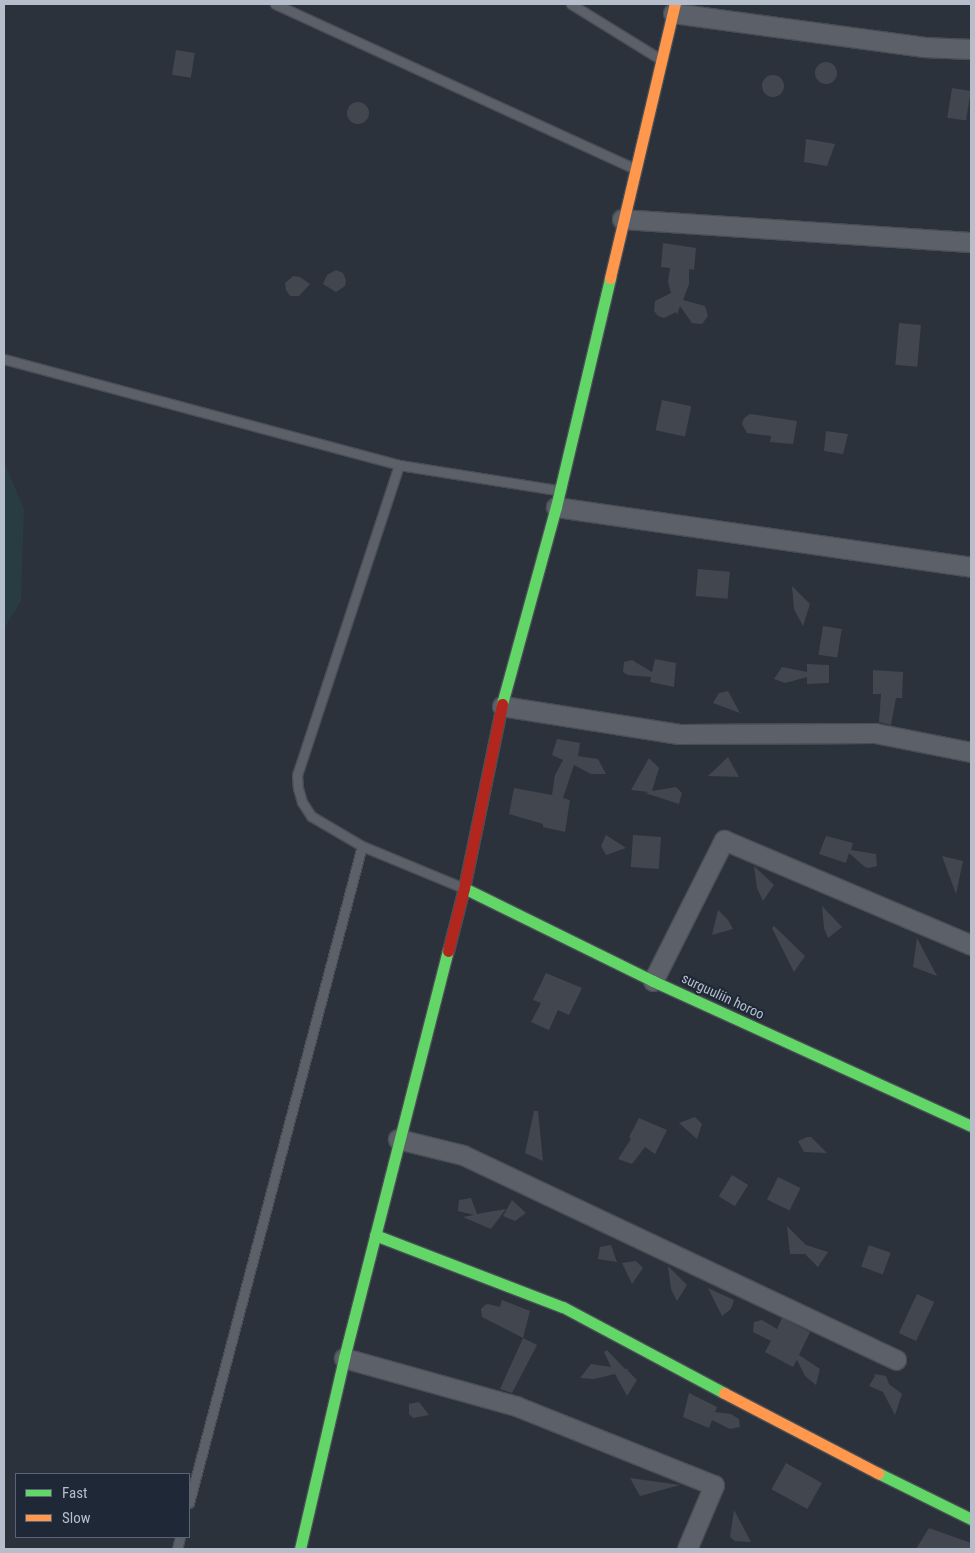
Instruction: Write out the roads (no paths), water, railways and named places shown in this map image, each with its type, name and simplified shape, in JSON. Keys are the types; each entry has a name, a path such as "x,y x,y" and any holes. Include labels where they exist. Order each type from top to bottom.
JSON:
{"street":[{"path":"300,1549 344,1358 398,1139 464,888 502,706 558,499 622,218 674,8 923,47 971,49"},
{"path":"622,218 971,242"},
{"path":"558,499 971,568"},
{"path":"502,706 679,734 875,733 971,752"},
{"path":"653,981 724,840 971,945"},
{"name":"surguuliin horoo","path":"464,888 653,981 971,1126"},
{"path":"398,1139 463,1155 896,1360"},
{"path":"375,1235 563,1307 810,1440 971,1519"},
{"path":"344,1358 516,1406 714,1486 687,1549"}],"lane":[{"path":"275,4 635,169"},
{"path":"572,4 662,60"},
{"path":"4,359 399,465 558,499"},
{"path":"399,465 297,775 299,795 311,816 362,846 464,888"},
{"path":"190,1499 362,846"}]}
